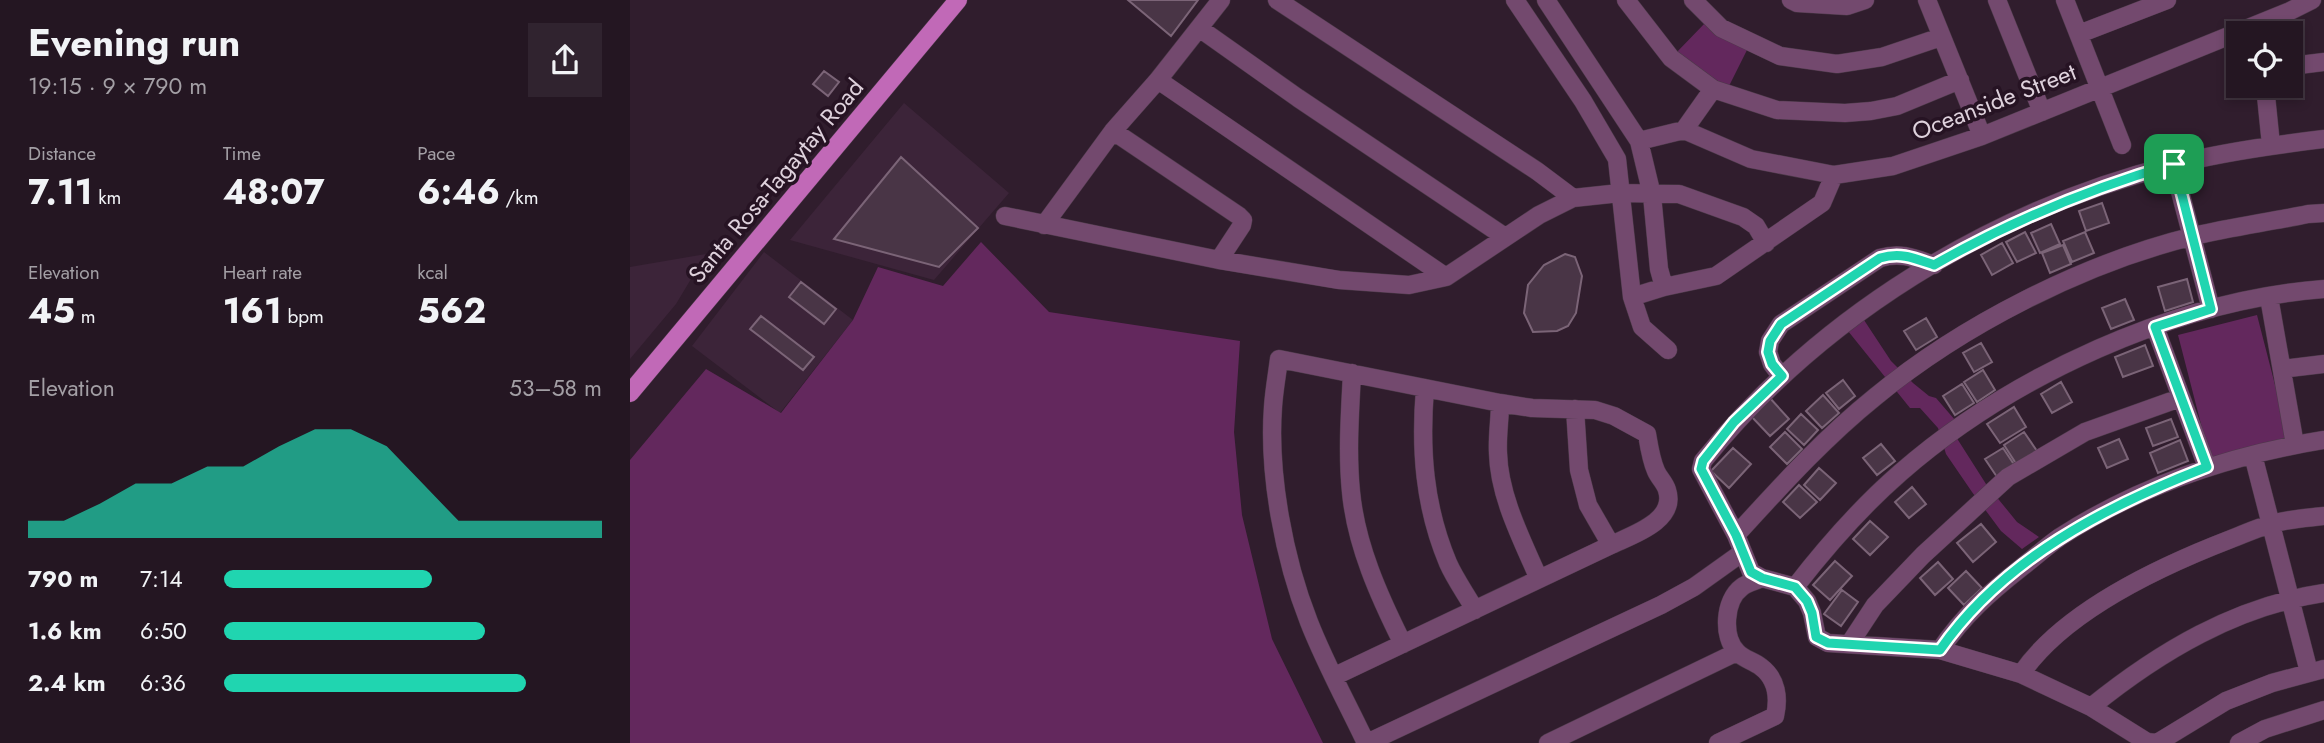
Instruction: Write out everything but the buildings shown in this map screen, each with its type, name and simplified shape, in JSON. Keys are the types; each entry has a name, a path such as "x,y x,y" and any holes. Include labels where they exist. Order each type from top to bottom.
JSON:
{"main road":[{"name":"Santa Rosa-Tagaytay Road","path":"630,393 958,0"}],"street":[{"path":"1044,225 1113,131 1158,80 1221,0"},
{"path":"1277,0 1526,164 1573,198"},
{"path":"1515,0 1583,101 1617,159 1632,297 1642,327 1668,350"},
{"path":"1546,0 1639,141 1652,195 1659,269 1664,287"},
{"path":"1626,0 1671,58 1713,89 1777,110 1845,113 1897,106 1961,80"},
{"path":"1693,0 1721,28 1780,56 1837,64 1882,57 1941,37"},
{"path":"1791,0 1797,3 1847,6 1865,0"},
{"path":"1927,0 1982,136"},
{"path":"1997,0 2042,111"},
{"path":"2065,0 2122,145"},
{"path":"2079,34 2168,0"},
{"name":"Oceanside Street","path":"1684,130 1751,159 1834,175 1893,166 1982,136 2290,12 2312,0"},
{"path":"1199,28 1297,98 1505,237"},
{"path":"2303,65 2324,62"},
{"path":"1158,80 1446,277"},
{"path":"1639,141 1684,130 1713,89"},
{"path":"2266,98 2271,145"},
{"path":"1113,131 1243,220 1219,261"},
{"path":"2253,455 2291,598 2316,670 2226,701 2157,743 2147,742 2091,707 2021,674 1940,650 1828,643 1816,637 1807,601 1795,587 1762,578 1751,572 1736,535 1701,469 1703,461 1734,422 1782,376 1848,322 1934,265 1988,234 2118,180 2174,164 2271,145 2324,139"},
{"path":"2174,164 2211,309"},
{"path":"1632,297 1716,276 1822,203 1834,175"},
{"path":"1005,216 1219,261 1339,280 1409,285 1446,277 1505,237 1573,198 1620,193 1679,194 1743,217 1756,226 1766,243"},
{"path":"1736,535 1831,434 1875,397 1918,364 2028,299 2107,264 2193,237 2324,213"},
{"path":"1782,376 1772,364 1768,352 1770,341 1781,324 1880,258 1895,254 1906,255 1934,265"},
{"path":"1795,587 1822,552 1898,474 1948,434 2024,387 2091,351 2155,327 2211,309 2324,289"},
{"path":"2269,297 2295,445"},
{"path":"2155,327 2207,467"},
{"path":"1335,676 1645,528 1663,516 1668,507 1667,491 1656,470 1647,434 1614,416 1595,410 1532,408 1500,403 1279,359 1273,408 1278,498 1290,560 1308,622 1367,743 1695,587 1743,552"},
{"path":"2282,369 2324,364"},
{"path":"1352,373 1348,438 1351,494 1361,543 1378,595 1403,644"},
{"path":"1424,388 1422,431 1425,480 1432,519 1449,565 1475,610"},
{"path":"1850,643 1875,605 1923,555 2008,477 2085,432 2180,398"},
{"path":"1500,403 1498,455 1505,492 1539,579"},
{"path":"1575,409 1579,470 1588,505 1611,545"},
{"path":"1940,650 1960,621 1998,586 2059,538 2160,485 2207,467 2324,440"},
{"path":"2021,674 2033,656 2058,634 2134,583 2193,554 2272,523 2324,516"},
{"path":"1718,743 1774,716 1778,703 1777,692 1769,676 1762,668 1737,652 1727,628 1728,609 1740,588 1762,578"},
{"path":"2091,707 2147,664 2195,635 2291,598 2324,593"},
{"path":"1548,743 1737,652"},
{"path":"2239,743 2265,729 2324,710"}],"shaded area":[{"path":"1705,23 1747,50 1728,88 1676,53"},
{"path":"904,103 1009,193 934,280 790,240"},
{"path":"981,242 1049,312 1240,341 1234,432 1242,515 1272,639 1323,743 630,743 630,460 706,369 781,413 853,320 878,267 943,286"},
{"path":"764,252 853,320 780,413 692,346"},
{"path":"706,254 676,304 630,359 630,267"},
{"path":"2257,315 2289,439 2210,459 2178,335"},
{"path":"1864,320 1891,361 1913,383 1929,396 1936,398 1955,420 1958,440 1986,484 2017,522 2039,537 2022,549 2001,531 1946,454 1938,428 1920,408 1910,408 1848,331"}],"route":[{"path":"2174,164 2211,309 2155,327 2207,467 2160,485 2100,514 2059,538 1998,586 1960,621 1940,650 1828,643 1816,637 1807,601 1795,587 1762,578 1751,572 1736,535 1701,469 1703,461 1734,422 1782,376 1772,364 1768,352 1770,341 1781,324 1880,258 1895,254 1906,255 1934,265 1988,234 2038,211 2118,180 2174,164"}]}
